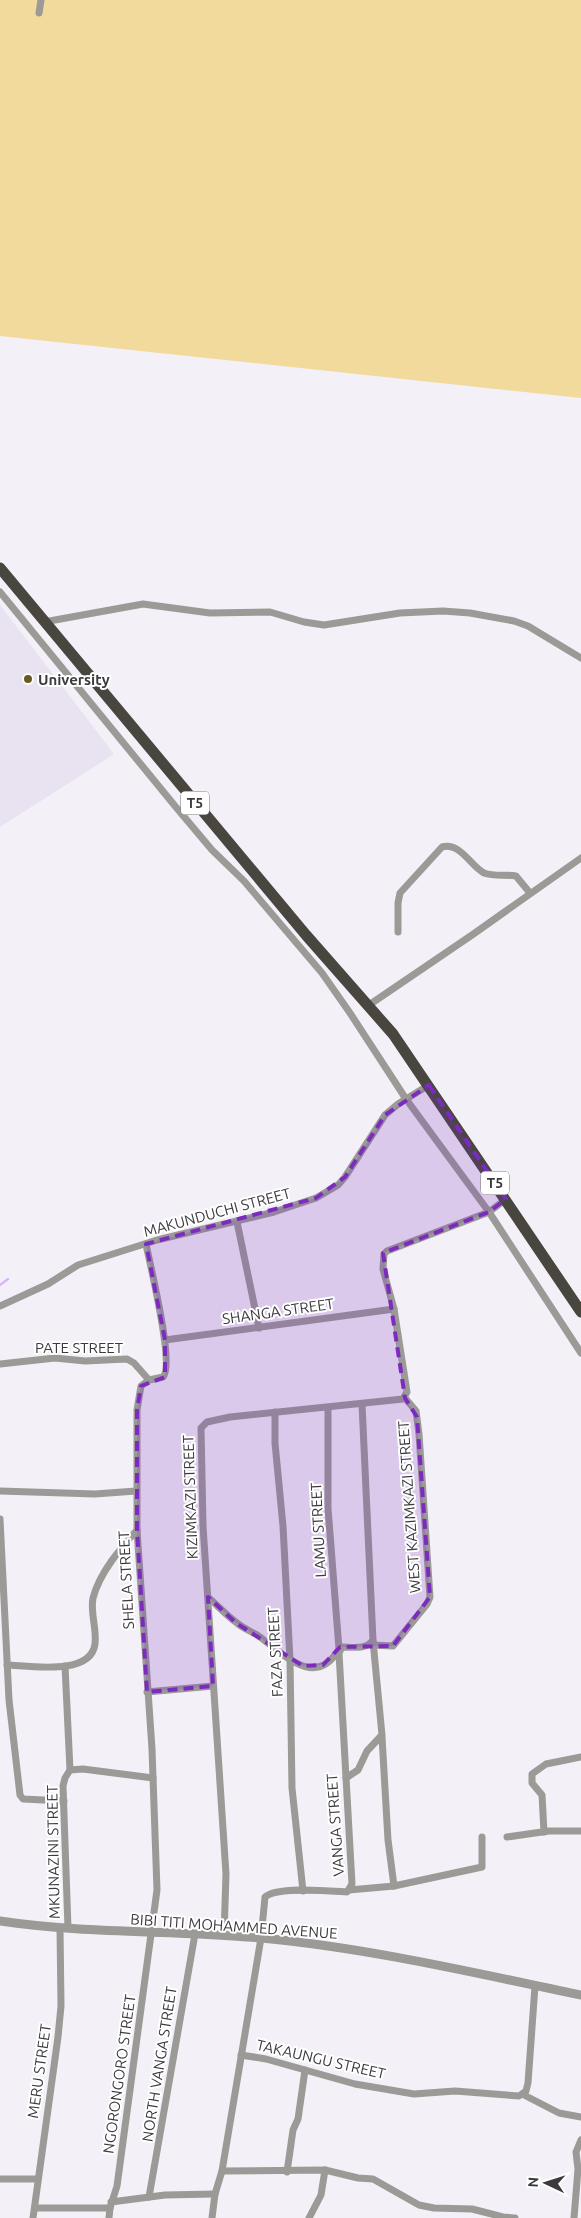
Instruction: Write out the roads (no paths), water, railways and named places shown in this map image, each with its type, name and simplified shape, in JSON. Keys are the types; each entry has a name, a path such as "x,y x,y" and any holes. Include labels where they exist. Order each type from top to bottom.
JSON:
{"highway":[{"name":"T5","path":"0,568 306,935 393,1034 581,1312"}],"street":[{"path":"39,13 42,0"},
{"path":"0,592 212,850 244,881 322,974 406,1099 489,1212 581,1354"},
{"path":"44,622 143,604 210,613 270,612 304,622 324,625 400,614 443,611 470,613 514,621 528,626 581,658"},
{"path":"398,932 400,893 442,847 454,848 468,858 482,872 493,876 516,876 530,893"},
{"path":"369,1005 472,936 581,858"},
{"name":"MAKUNDUCHI STREET","path":"0,1306 48,1284 78,1265 146,1244 274,1212 316,1198 338,1185 386,1115 406,1099 429,1085"},
{"path":"405,1398 407,1392 394,1309 383,1269 385,1253 489,1212 506,1199"},
{"path":"237,1222 259,1328"},
{"name":"SHELA STREET","path":"146,1244 165,1340 167,1366 165,1376 149,1380 141,1386 139,1393 136,1491 153,1778 157,1890 153,1933"},
{"name":"SHANGA STREET","path":"165,1340 394,1309"},
{"name":"PATE STREET","path":"0,1364 55,1358 85,1361 127,1359 134,1363 149,1380"},
{"name":"KIZIMKAZI STREET","path":"224,1936 226,1874 203,1526 201,1428 207,1422 230,1417 393,1402 405,1398"},
{"name":"WEST KAZIMKAZI STREET","path":"373,1643 393,1646 427,1604 430,1597 418,1426 416,1411 405,1398"},
{"path":"362,1404 373,1643 382,1737 388,1840 394,1886"},
{"name":"LAMU STREET","path":"328,1408 328,1508 339,1649"},
{"name":"FAZA STREET","path":"275,1412 275,1442 283,1526 290,1660 292,1788 303,1891"},
{"path":"0,1491 95,1494 136,1491"},
{"path":"0,1519 7,1665 11,1717 21,1797 64,1801"},
{"path":"7,1665 65,1666 82,1663 89,1658 96,1642 92,1612 94,1596 113,1559 137,1530"},
{"path":"208,1597 236,1623 253,1632 290,1660 303,1666 317,1667 330,1661 342,1647 366,1647 373,1643"},
{"name":"VANGA STREET","path":"212,2218 215,2194 222,2171 260,1938 264,1897 272,1893 303,1891 347,1892 352,1884 339,1649"},
{"path":"65,1666 70,1770"},
{"path":"147,1692 214,1686"},
{"path":"346,1778 358,1770 367,1751 382,1737"},
{"path":"544,1832 542,1795 532,1783 532,1774 546,1764 581,1757"},
{"name":"MKUNAZINI STREET","path":"64,1928 64,1782 70,1770 83,1769 153,1778"},
{"path":"507,1837 544,1832 581,1831"},
{"path":"350,1890 394,1886 483,1866 482,1837"},
{"name":"BIBI TITI MOHAMMED AVENUE","path":"0,1921 64,1928 260,1938 351,1948 581,1995"},
{"name":"MERU STREET","path":"34,2218 60,2014 64,1928"},
{"name":"NGORONGORO STREET","path":"109,2218 117,2186 153,1933"},
{"name":"NORTH VANGA STREET","path":"149,2197 195,1934"},
{"path":"535,1986 528,2083 524,2095 559,2113 581,2118"},
{"name":"TAKAUNGU STREET","path":"241,2055 266,2059 355,2084 414,2094 455,2091 524,2095"},
{"path":"288,2172 293,2130 298,2119 305,2070"},
{"path":"574,2218 578,2169 576,2152 581,2140"},
{"path":"222,2171 288,2172 325,2170 358,2178 374,2179 419,2205 434,2208 472,2209 503,2218 514,2218"},
{"path":"309,2218 321,2195 325,2170"},
{"path":"0,2179 38,2179"},
{"path":"35,2208 111,2205 149,2197 215,2194"},
{"path":"468,2218 472,2209"}],"waterway":[{"path":"0,1285 8,1279"}],"place":[{"name":"University","path":"28,679"}]}
